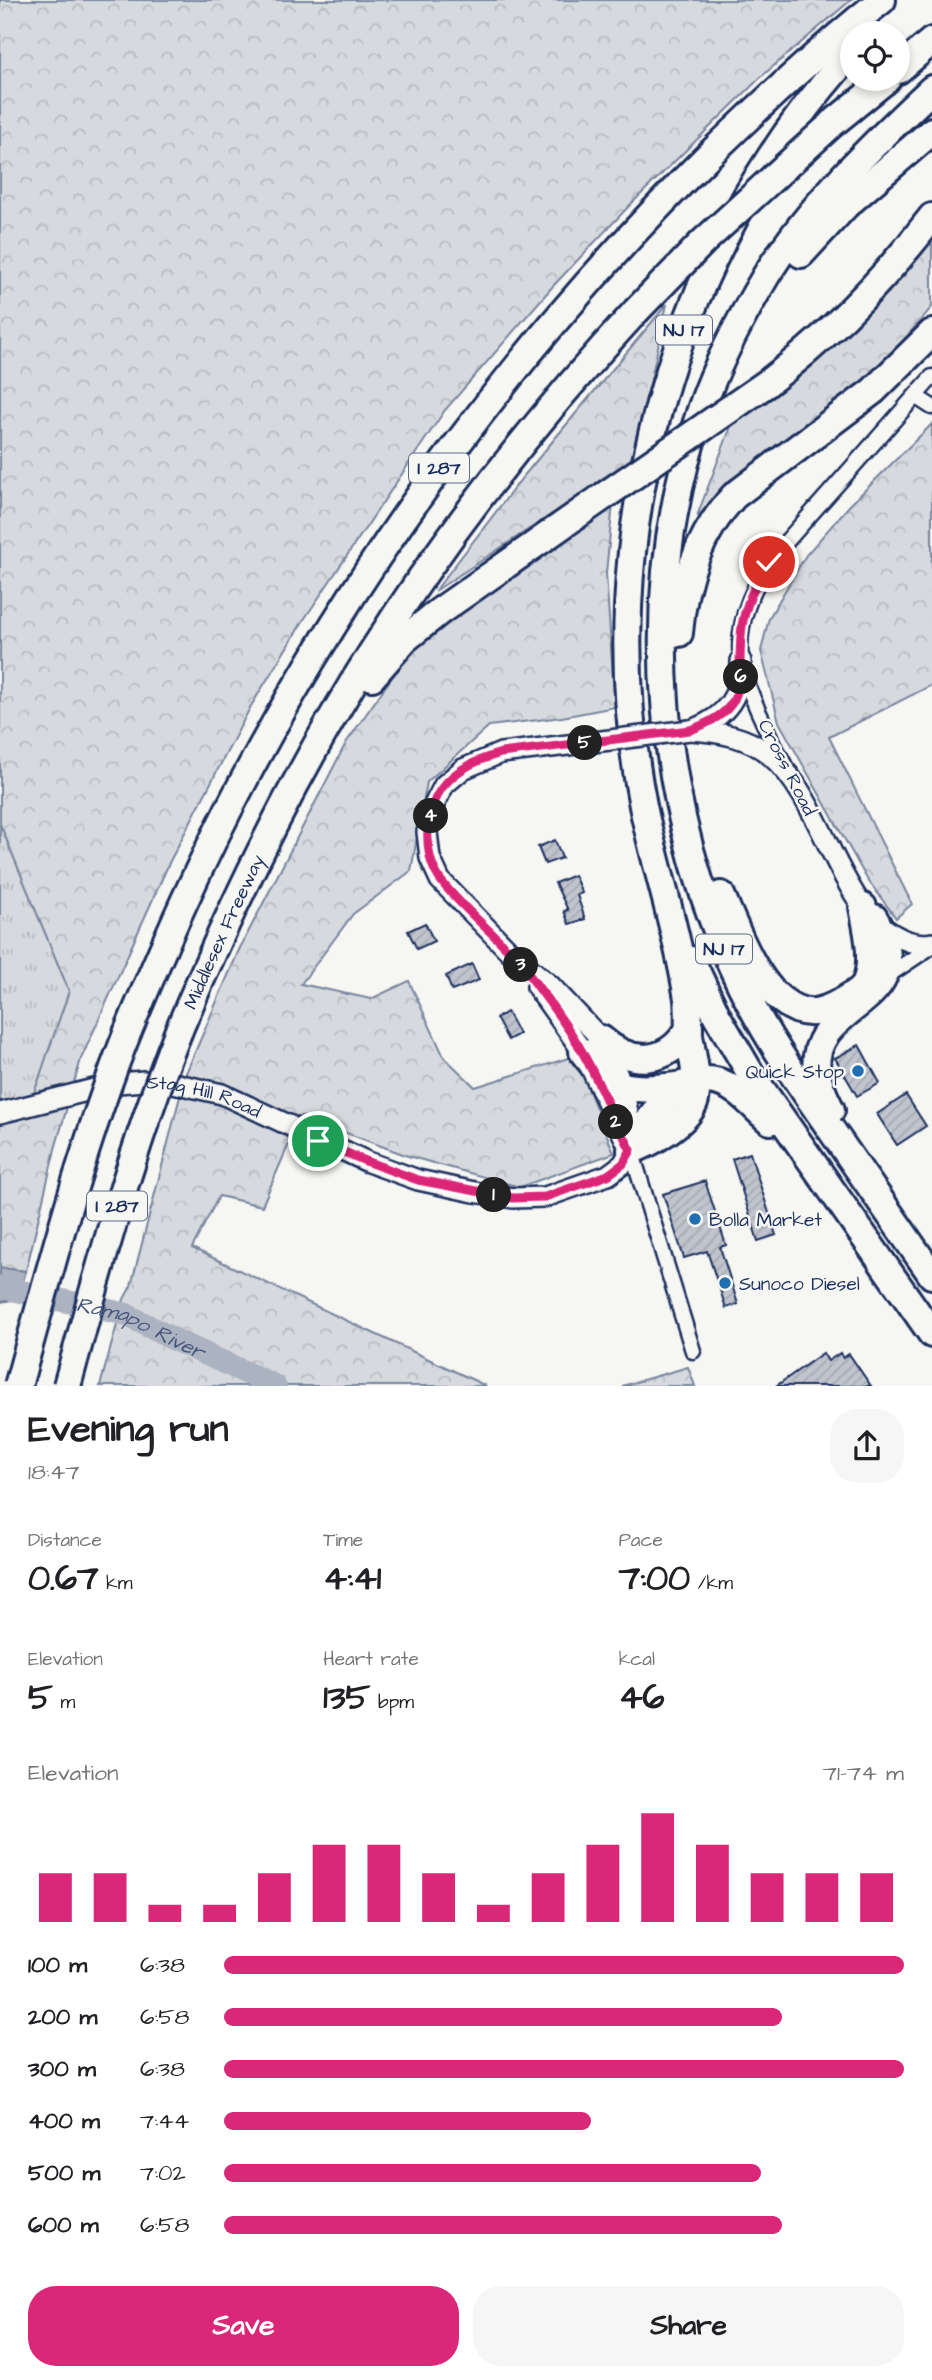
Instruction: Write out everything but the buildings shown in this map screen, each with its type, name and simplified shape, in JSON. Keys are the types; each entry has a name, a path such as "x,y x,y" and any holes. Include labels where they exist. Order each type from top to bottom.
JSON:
{"highway":[{"name":"I 287","path":"18,1386 76,1177 128,1031 188,892 262,745 343,608 432,478 542,336 641,225 760,107 882,0"},
{"path":"882,21 904,0"},
{"path":"910,60 932,41"},
{"name":"NJ 17","path":"840,66 777,149 737,214 718,248 687,322 653,433 635,539 628,651 632,727 643,806 663,884 688,954 717,1016 752,1076 932,1334"},
{"name":"NJ 17","path":"932,89 874,144 834,187 788,244 768,273 732,337 702,407 683,474 666,577 664,651 667,723 678,799 708,906 748,1000 781,1057 932,1275"},
{"name":"I 287","path":"269,834 347,693 429,568 527,437 636,311 703,242 873,91"},
{"path":"676,508 724,377 779,282 800,254 846,205 932,131"},
{"path":"269,834 361,690 405,639 460,596 766,384 814,345 862,300 932,217"},
{"path":"673,761 679,624 688,579 708,530 734,496 873,391 932,333"},
{"path":"678,799 734,925 773,993 792,1008 816,1012 830,1010 873,983"},
{"name":"Middlesex Freeway","path":"66,1386 121,1190 149,1107 213,950 269,834"},
{"path":"631,1150 654,1113 687,1083 690,1014 663,884"},
{"path":"868,913 868,976 873,983"},
{"path":"869,1185 822,1091 816,1060 820,1042 831,1025 867,998 873,983"},
{"path":"689,1029 682,1041 671,1050 644,1058 633,1058 592,1045 598,1072 610,1081 635,1089 708,1080 731,1087 798,1143"}],"street":[{"name":"Cross Road","path":"868,913 793,780 764,722 741,661 742,625 760,576 779,550 931,379"},
{"path":"915,396 932,407"},
{"path":"693,1351 631,1150 592,1045 564,1023 513,955 440,880 430,858 427,832 433,807 444,785 463,769 487,758 501,753 690,730 706,725 728,708 740,685 741,661"},
{"path":"690,730 721,733 747,741 772,756 793,780"},
{"path":"868,913 897,937 932,945"},
{"path":"873,983 932,945"},
{"name":"Stag Hill Road","path":"0,1113 118,1083 173,1083 222,1094 271,1115 318,1141 418,1180 513,1198 545,1197 596,1180 623,1164 631,1150"},
{"path":"623,1086 631,1124 631,1150"}],"green space":[{"path":"0,0 851,0 762,76 631,204 553,286 445,410 303,621 251,706 170,861 81,1059 55,1149 26,1271 0,1269"},
{"path":"932,229 932,307 884,363 828,413 772,449 697,516 733,421 835,344"},
{"path":"667,304 634,460 435,591 522,478"},
{"path":"932,424 932,685 829,737 912,904 896,918 867,879 779,722 761,651 769,618 806,555 849,506"},
{"path":"613,503 606,573 615,707 489,726 427,782 411,871 353,914 301,984 371,999 409,981 444,1057 475,1087 575,1056 614,1153 520,1187 408,1156 301,1116 262,1206 219,1196 192,1248 486,1386 100,1386 124,1299 131,1286 186,1073 239,950 346,743 409,653 457,608"},
{"path":"0,824 69,991 34,1093 0,1113"},
{"path":"688,1367 695,1386 622,1386"}],"water":[{"path":"0,1269 26,1271 18,1299 0,1302"}],"waterway":[{"name":"Ramapo River","path":"0,1287 125,1314 275,1386"}],"place":[{"name":"Quick Stop","path":"858,1071"},
{"name":"Bolla Market","path":"695,1219"},
{"name":"Sunoco Diesel","path":"725,1283"}],"route":[{"path":"318,1141 418,1180 513,1198 545,1197 608,1175 623,1164 631,1150 583,1052 513,955 440,880 430,858 427,832 433,807 444,785 463,769 501,753 690,730 706,725 718,717 728,708 740,685 742,625 752,591 769,562"}]}
